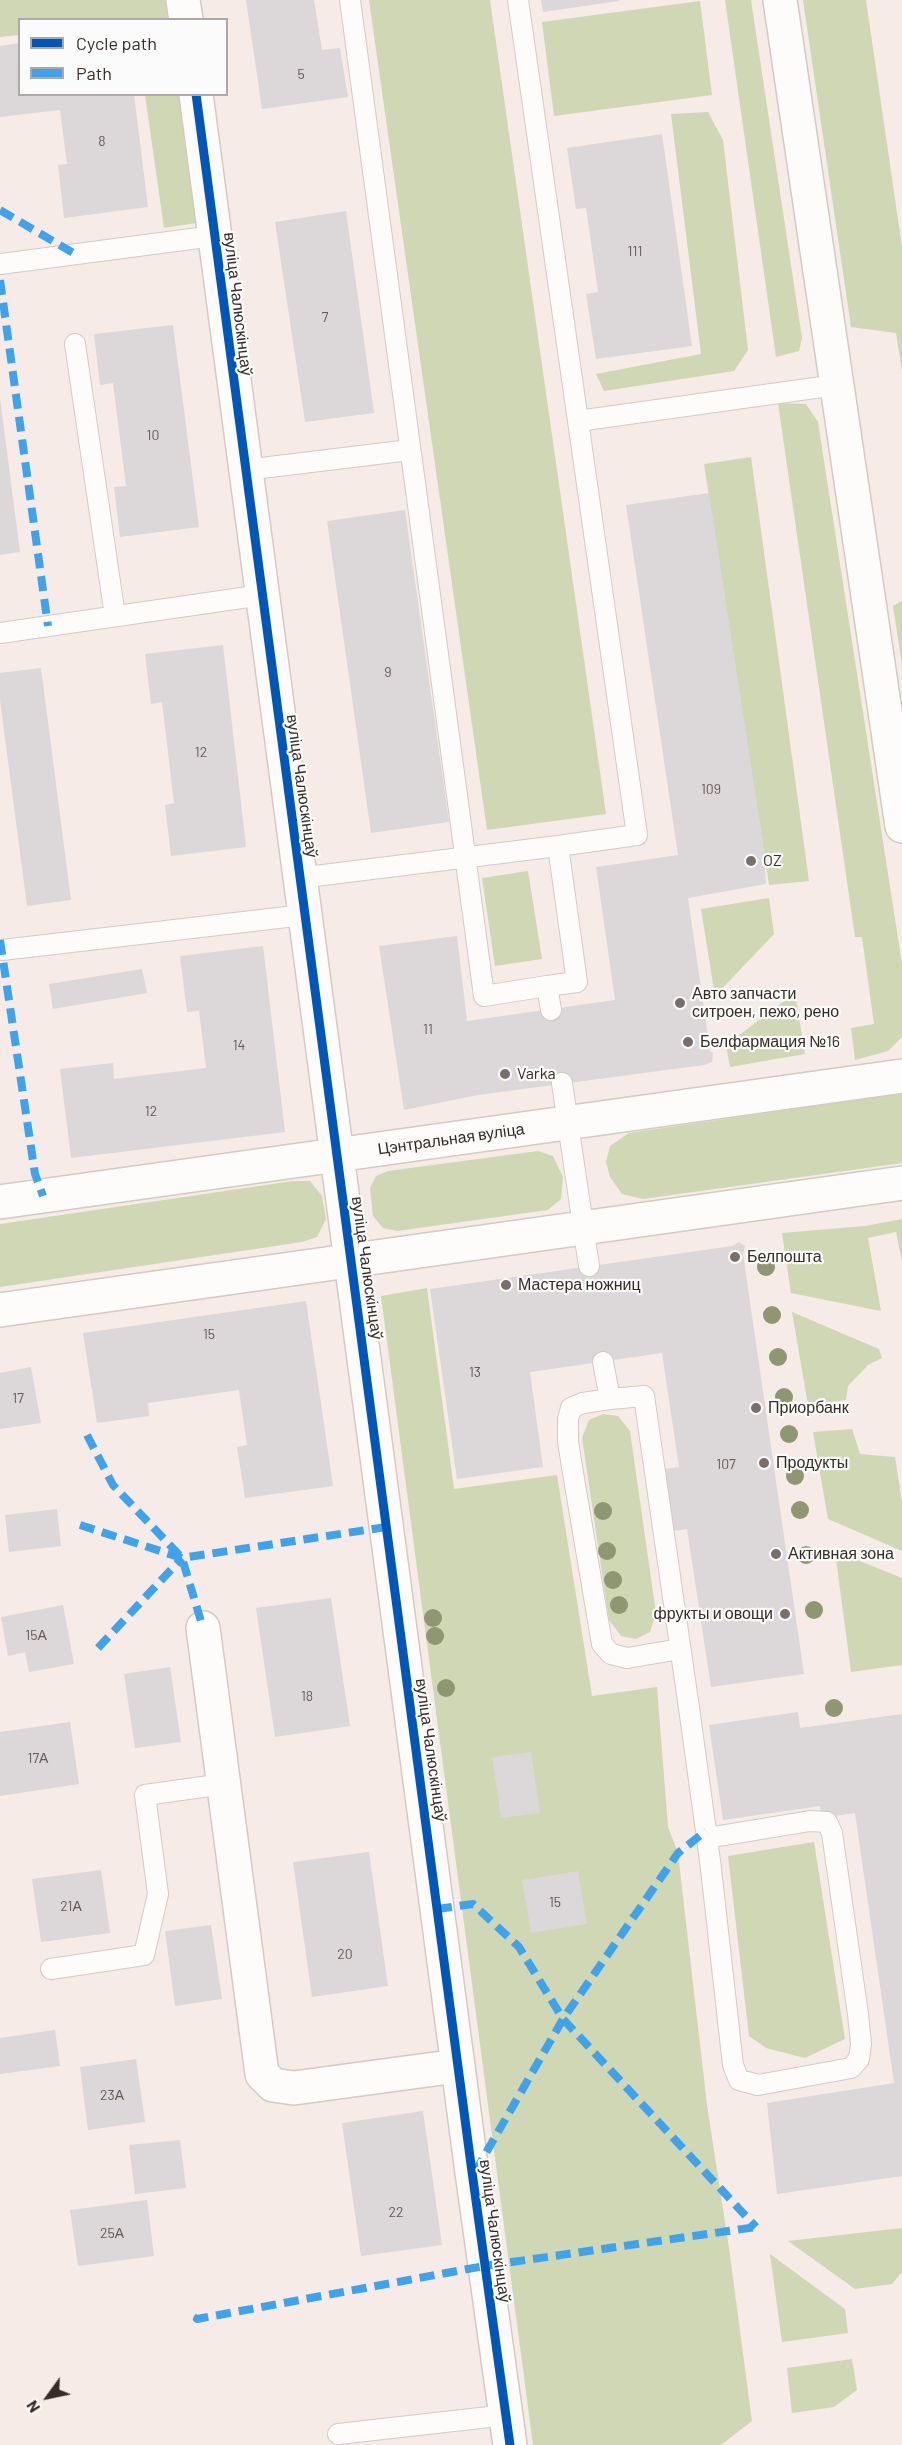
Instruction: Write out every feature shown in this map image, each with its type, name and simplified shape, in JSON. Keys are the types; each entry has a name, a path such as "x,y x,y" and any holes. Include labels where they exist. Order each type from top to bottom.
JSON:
{"street":[{"path":"183,0 186,18"},
{"path":"780,0 902,826"},
{"name":"вуліца Чалюскінцаў","path":"195,96 457,2066 509,2430"},
{"name":"Цэнтральная вуліца","path":"0,1202 902,1076"},
{"path":"0,1310 902,1183"},
{"path":"203,1628 262,2074 273,2085 294,2088 457,2066"}],"lane":[{"path":"350,0 484,996 577,982 558,846"},
{"path":"299,878 638,835 518,0"},
{"path":"0,264 214,237"},
{"path":"75,344 115,616"},
{"path":"578,421 836,385"},
{"path":"245,470 410,450"},
{"path":"0,633 262,595"},
{"path":"2,950 304,915"},
{"path":"547,987 551,1010"},
{"path":"562,1083 589,1266"},
{"path":"603,1362 610,1399"},
{"path":"680,1649 627,1658 610,1654 602,1644 570,1458 568,1419 571,1408 583,1403 644,1396 680,1649 706,1838 733,2065 739,2080 758,2085 851,2068 859,2059 861,2044 832,1833 827,1822 810,1821 706,1838"},
{"path":"51,1969 144,1955 158,1894 145,1795 224,1784"},
{"path":"338,2434 509,2430"}],"green space":[{"path":"0,0 166,0 169,18 18,18 18,35 0,37"},
{"path":"369,0 490,0 606,814 487,830"},
{"path":"725,0 751,0 802,338 799,351 776,357"},
{"path":"803,0 866,0 902,247 902,371 896,333 851,327"},
{"path":"700,1 712,95 554,116 542,22"},
{"path":"145,96 179,96 196,223 164,228"},
{"path":"708,112 723,140 748,350 734,371 604,391 596,374 701,354 671,114"},
{"path":"778,403 806,404 818,422 902,964 902,1037 888,1051 855,1060 851,1028 874,1024 862,937 855,937"},
{"path":"751,457 809,881 769,885 704,464"},
{"path":"902,601 902,665 893,606"},
{"path":"528,871 542,959 495,966 482,878"},
{"path":"769,898 774,934 715,996 701,909"},
{"path":"795,993 805,1054 730,1067 726,1045"},
{"path":"902,1093 902,1163 643,1199 622,1194 610,1177 606,1162 610,1146 629,1133"},
{"path":"538,1151 553,1156 563,1177 561,1199 548,1210 397,1231 383,1228 373,1216 370,1188 376,1176 388,1171"},
{"path":"293,1181 310,1181 322,1196 326,1219 317,1237 302,1242 0,1287 0,1224"},
{"path":"902,1219 902,1261 896,1232 868,1238 881,1311 791,1293 782,1233 865,1226"},
{"path":"427,1288 454,1489 557,1475 592,1696 657,1687 668,1827 678,1853 707,2105 752,2421 721,2445 533,2445 381,1296"},
{"path":"792,1312 879,1349 882,1358 868,1365 848,1386 846,1400 808,1405"},
{"path":"603,1414 618,1416 630,1431 656,1613 650,1632 636,1639 621,1636 609,1620 582,1438 589,1420"},
{"path":"852,1429 860,1454 895,1457 902,1502 902,1551 828,1519 813,1432"},
{"path":"835,1551 902,1578 902,1665 851,1672"},
{"path":"814,1842 845,2039 805,2058 766,2048 749,2036 728,1856"},
{"path":"902,2228 902,2272 892,2284 855,2289 788,2241"},
{"path":"770,2254 845,2309 848,2333 782,2342"},
{"path":"852,2359 857,2390 834,2407 792,2413 787,2368"}],"building":[{"path":"246,0 314,0 322,50 340,48 348,97 262,109"},
{"path":"541,0 619,0 619,1 543,12"},
{"path":"18,43 18,96 134,96 148,207 64,218 58,165 67,164 60,110 0,117 0,46"},
{"path":"662,134 692,346 596,359 586,294 598,292 586,208 576,209 567,148"},
{"path":"346,211 374,413 305,422 275,222"},
{"path":"173,325 199,527 120,537 114,487 126,486 113,383 100,385 94,334"},
{"path":"0,398 20,552 0,555"},
{"path":"709,493 763,843 766,884 688,898 710,1051 713,1053 712,1062 704,1065 478,1095 404,1110 379,946 457,936 467,1021 615,1000 596,867 678,855 626,505"},
{"path":"405,510 449,822 371,833 327,521"},
{"path":"223,645 246,847 171,856 165,805 174,803 162,702 151,704 145,654"},
{"path":"41,668 71,900 27,906 0,700 0,673"},
{"path":"263,946 285,1132 71,1158 60,1069 113,1063 114,1079 206,1068 199,1011 187,1012 180,956"},
{"path":"142,969 147,993 53,1009 49,984"},
{"path":"739,1242 745,1246 743,1254 804,1674 711,1687 687,1529 674,1531 665,1469 679,1467 662,1353 530,1372 543,1467 457,1479 430,1289 732,1246"},
{"path":"306,1301 333,1486 245,1498 237,1447 247,1445 239,1390 148,1403 149,1416 97,1423 83,1333"},
{"path":"31,1367 41,1423 0,1429 0,1373"},
{"path":"57,1509 61,1546 9,1552 5,1515"},
{"path":"331,1598 350,1726 275,1737 256,1608"},
{"path":"63,1605 74,1664 29,1672 25,1652 8,1656 1,1617"},
{"path":"170,1667 181,1742 135,1748 124,1674"},
{"path":"798,1712 800,1728 902,1714 902,2176 777,2194 767,2103 894,2083 855,1813 821,1818 820,1806 723,1820 709,1725"},
{"path":"70,1722 79,1784 0,1796 0,1732"},
{"path":"531,1752 540,1813 501,1818 492,1757"},
{"path":"369,1852 388,1986 312,1997 293,1862"},
{"path":"101,1870 110,1933 41,1942 32,1879"},
{"path":"578,1871 587,1924 531,1933 522,1880"},
{"path":"211,1925 222,1999 175,2006 165,1931"},
{"path":"55,2030 60,2066 0,2074 0,2038"},
{"path":"136,2059 145,2122 88,2130 80,2067"},
{"path":"423,2111 442,2245 361,2256 342,2123"},
{"path":"180,2140 186,2188 135,2194 129,2145"},
{"path":"147,2200 154,2256 78,2266 70,2210"}],"marked path":[{"path":"0,210 75,254"},
{"path":"0,280 48,626"},
{"path":"0,940 35,1174 43,1196"},
{"path":"87,1435 113,1485 182,1558 203,1628"},
{"path":"80,1525 182,1558 386,1527"},
{"path":"98,1648 182,1558"},
{"path":"475,2172 563,2019 678,1853 706,1831"},
{"path":"437,1909 473,1904 519,1947 563,2019 756,2227"},
{"path":"199,2316 197,2319 484,2266 756,2227"}],"cycle path":[{"path":"196,96 510,2445"}],"place":[{"name":"OZ","path":"751,861"},
{"name":"Авто запчасти ситроен, пежо, рено","path":"680,1003"},
{"name":"Белфармация №16","path":"688,1042"},
{"name":"Varka","path":"505,1074"},
{"name":"Белпошта","path":"735,1257"},
{"name":"Мастера ножниц","path":"506,1285"},
{"name":"Приорбанк","path":"756,1408"},
{"name":"Продукты","path":"764,1463"},
{"name":"Активная зона","path":"776,1554"},
{"name":"фрукты и овощи","path":"785,1614"}]}
